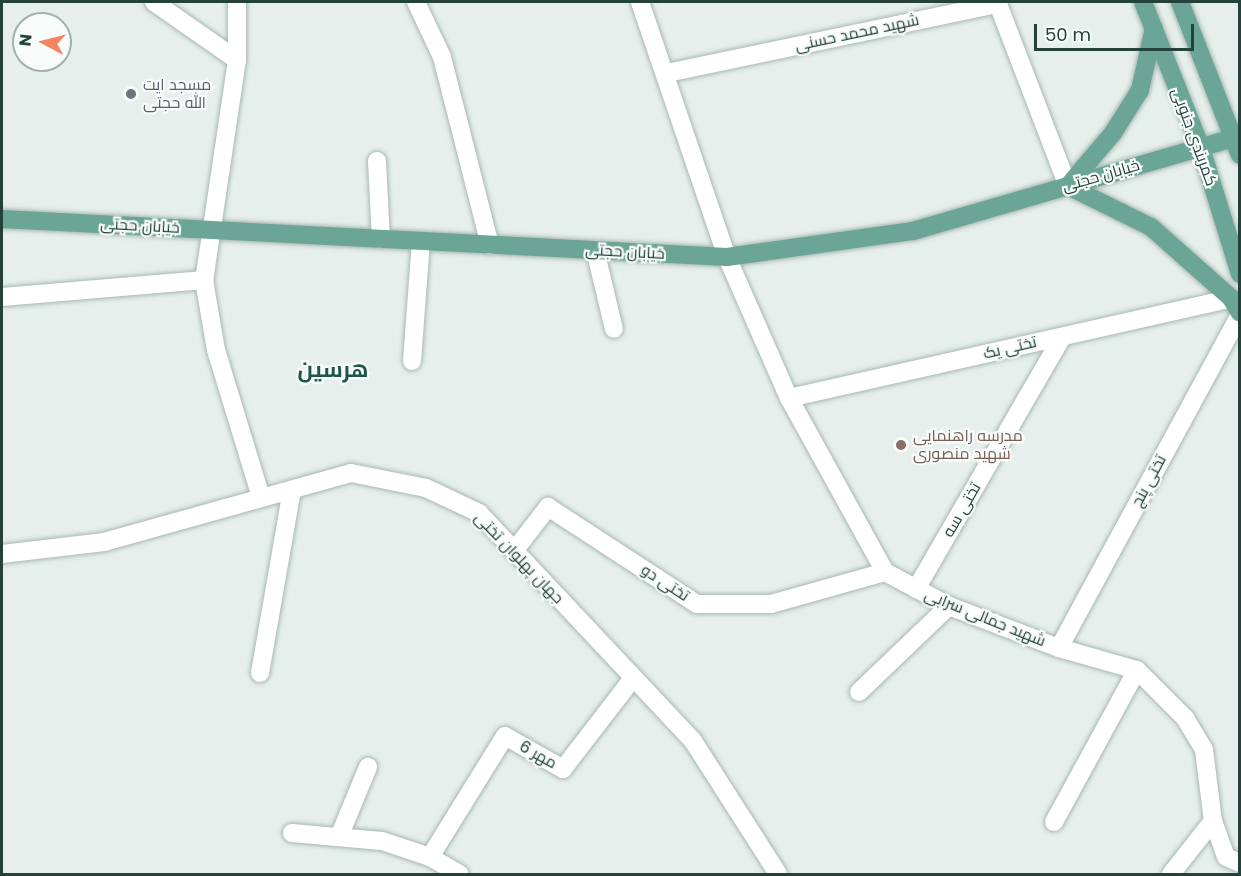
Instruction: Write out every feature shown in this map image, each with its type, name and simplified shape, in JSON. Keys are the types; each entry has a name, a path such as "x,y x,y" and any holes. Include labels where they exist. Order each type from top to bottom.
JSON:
{"main road":[{"name":"کمربندی جنوبی","path":"1143,2 1201,148 1239,274"},
{"path":"1180,2 1237,147"},
{"path":"1154,28 1140,90 1113,133 1068,186 1151,227 1237,309"},
{"name":"خیابان حجتی","path":"2,219 727,257 913,231 1201,148 1237,147"}],"street":[{"path":"154,2 237,60"},
{"path":"237,2 237,60 204,280 216,350 261,497"},
{"path":"416,2 442,57 490,245"},
{"path":"640,2 667,73 727,257 789,398 885,572"},
{"name":"شهید محمد حسنی","path":"667,73 998,4 1068,186"},
{"path":"377,161 381,239"},
{"path":"412,361 421,241"},
{"path":"595,250 614,329"},
{"path":"2,297 204,280"},
{"name":"تختی یک","path":"789,398 1062,337 1237,309"},
{"name":"تختی پنج","path":"1059,648 1237,309"},
{"name":"تختی سه","path":"916,589 1062,337"},
{"name":"جهان پهلوان تختی","path":"2,554 104,542 351,473 426,488 479,513 693,741 778,874"},
{"path":"261,673 292,490"},
{"name":"تختی دو","path":"514,551 548,507 697,604 771,604 885,572"},
{"name":"شهید جمالی سرابی","path":"885,572 949,606 1059,648 1137,670 1185,718 1204,750 1213,821 1226,857 1239,863"},
{"path":"859,692 949,606"},
{"path":"1054,822 1137,670"},
{"name":"مهر 6","path":"430,857 505,736 563,769 633,678"},
{"path":"339,837 368,767"},
{"path":"1171,874 1213,821"},
{"path":"292,833 382,841 430,857 455,874"}],"place":[{"name":"مسجد ایت الله حجتی","path":"131,94"},
{"name":"مدرسه راهنمایی شهید منصوری","path":"901,445"}],"district":[{"name":"هرسین","path":"333,370"}]}
